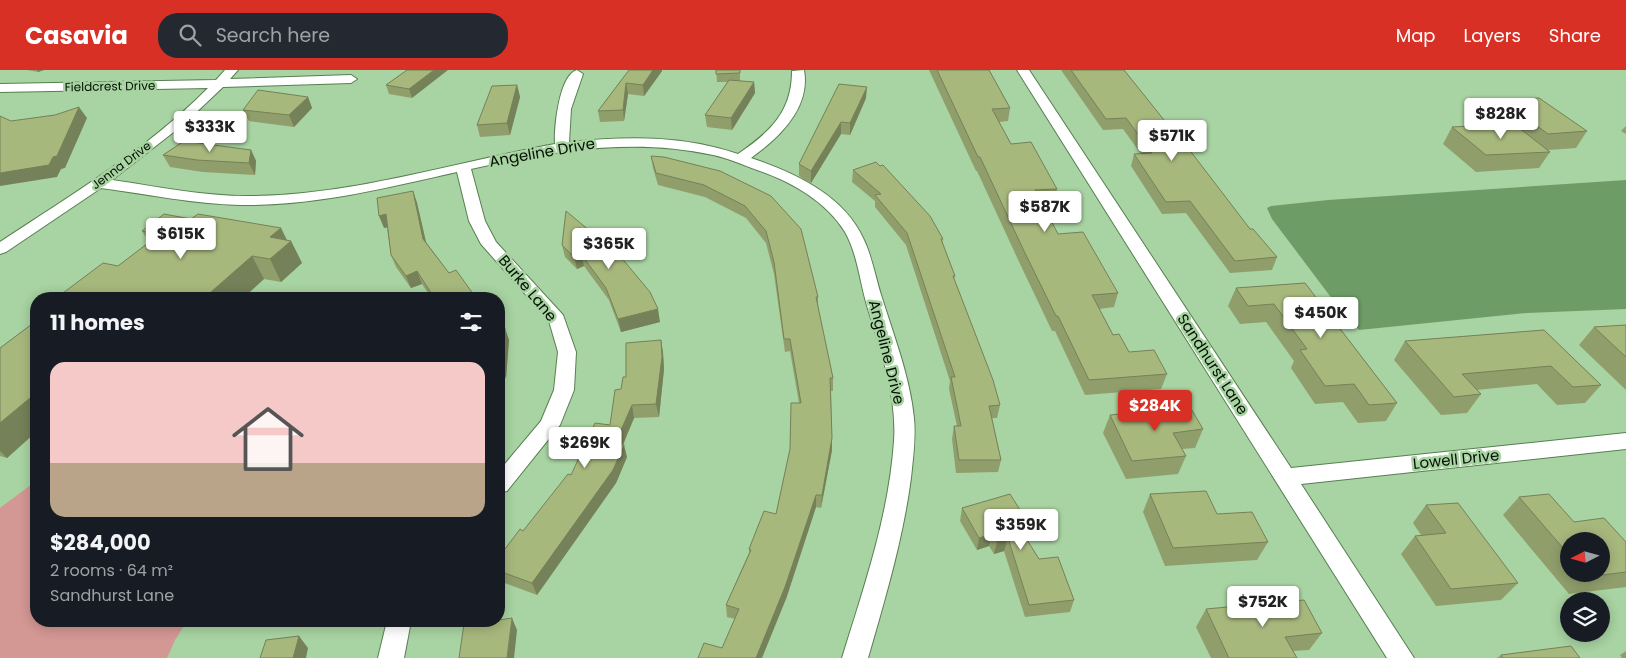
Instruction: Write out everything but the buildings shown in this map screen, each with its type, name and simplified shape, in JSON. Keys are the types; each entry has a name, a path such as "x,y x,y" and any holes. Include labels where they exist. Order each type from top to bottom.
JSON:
{"street":[{"name":"Jenna Drive","path":"0,248 98,182 182,118 220,84 232,70"},
{"name":"Sandhurst Lane","path":"1023,70 1401,658"},
{"path":"743,157 762,144 789,114 798,92 798,71"},
{"path":"562,146 560,127 563,110 577,74"},
{"name":"Fieldcrest Drive","path":"0,88 220,84 352,79"},
{"name":"Angeline Drive","path":"98,182 228,200 281,199 337,193 562,146 658,140 701,146 743,157 793,179 831,204 854,235 890,352 904,418 902,462 893,523 855,658"},
{"name":"Burke Lane","path":"463,166 477,221 489,244 557,319 567,352 564,390 550,425 505,478"},
{"name":"Lowell Drive","path":"1286,477 1626,441"},
{"path":"391,658 398,627"}],"shaded area":[{"path":"1626,180 1626,309 1527,313 1359,330 1342,312 1272,219 1267,208 1328,200"},
{"path":"30,486 30,627 183,627 167,658 0,658 0,508"}]}
